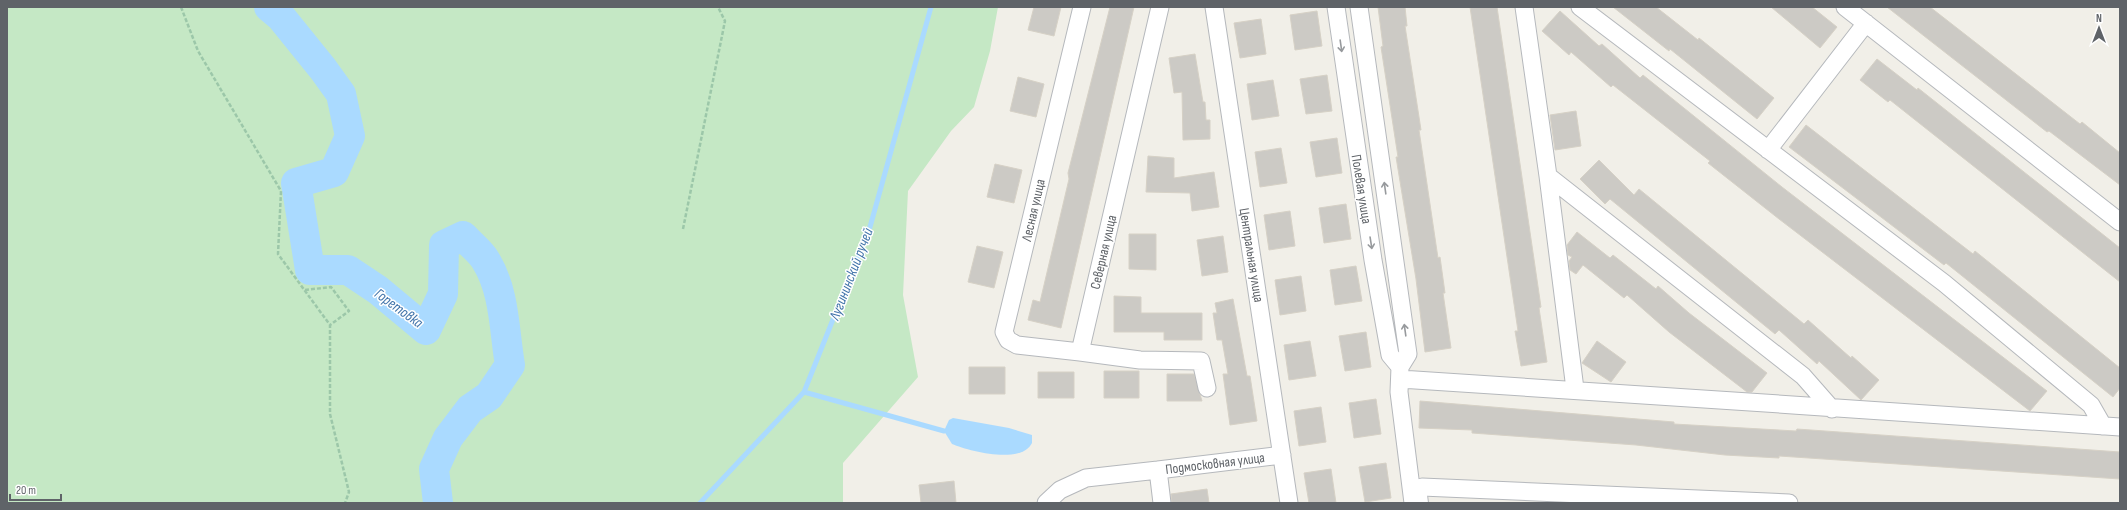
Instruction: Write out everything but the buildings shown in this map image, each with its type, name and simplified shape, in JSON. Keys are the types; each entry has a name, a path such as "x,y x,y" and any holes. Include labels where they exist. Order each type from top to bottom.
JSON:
{"street":[{"name":"Лесная улица","path":"1080,352 1017,345 1008,340 1004,332 1082,7"},
{"name":"Северная улица","path":"1080,352 1160,7"},
{"name":"Центральная улица","path":"1214,7 1289,503"},
{"name":"Полевая улица","path":"1336,7 1350,109 1390,355 1400,373"},
{"name":"Полевая улица","path":"1359,7 1408,354 1400,373 1399,392 1413,503"},
{"path":"1524,7 1548,176 1574,390"},
{"path":"1580,7 1944,283 2055,374 2091,405 2112,427"},
{"path":"1845,7 2120,222"},
{"path":"1768,150 1866,23"},
{"path":"1350,109 1373,105"},
{"path":"1548,176 1803,376 1832,409"},
{"path":"1080,352 1140,360 1201,361 1207,388"},
{"path":"1400,373 1574,390 1832,409 2112,427"},
{"name":"Подмосковная улица","path":"1162,503 1158,470 1282,455"},
{"path":"1046,503 1060,490 1086,478 1158,470"},
{"path":"1423,495 1789,503"}],"path":[{"path":"181,7 198,51 281,191 278,254 330,325 330,414 349,492 345,503"},
{"path":"683,229 725,21 718,7"},
{"path":"305,290 331,287 350,311 330,325"}],"green space":[{"path":"7,7 998,7 990,51 974,107 951,131 908,191 903,295 918,377 843,463 843,503 7,503"}],"water":[{"path":"953,418 1009,428 1032,435 1032,443 1026,450 1006,455 982,453 960,447 952,444 944,431 949,420"}],"waterway":[{"name":"Горетовка","path":"269,7 281,17 341,94 350,136 334,172 296,183 310,270 348,270 378,290 426,330 443,294 444,245 463,236 484,258 497,285 503,312 510,365 489,396 470,409 448,438 434,469 438,503"},
{"name":"Лугининский ручей","path":"700,503 804,392 870,227 931,7"},
{"path":"804,392 944,431"}]}
